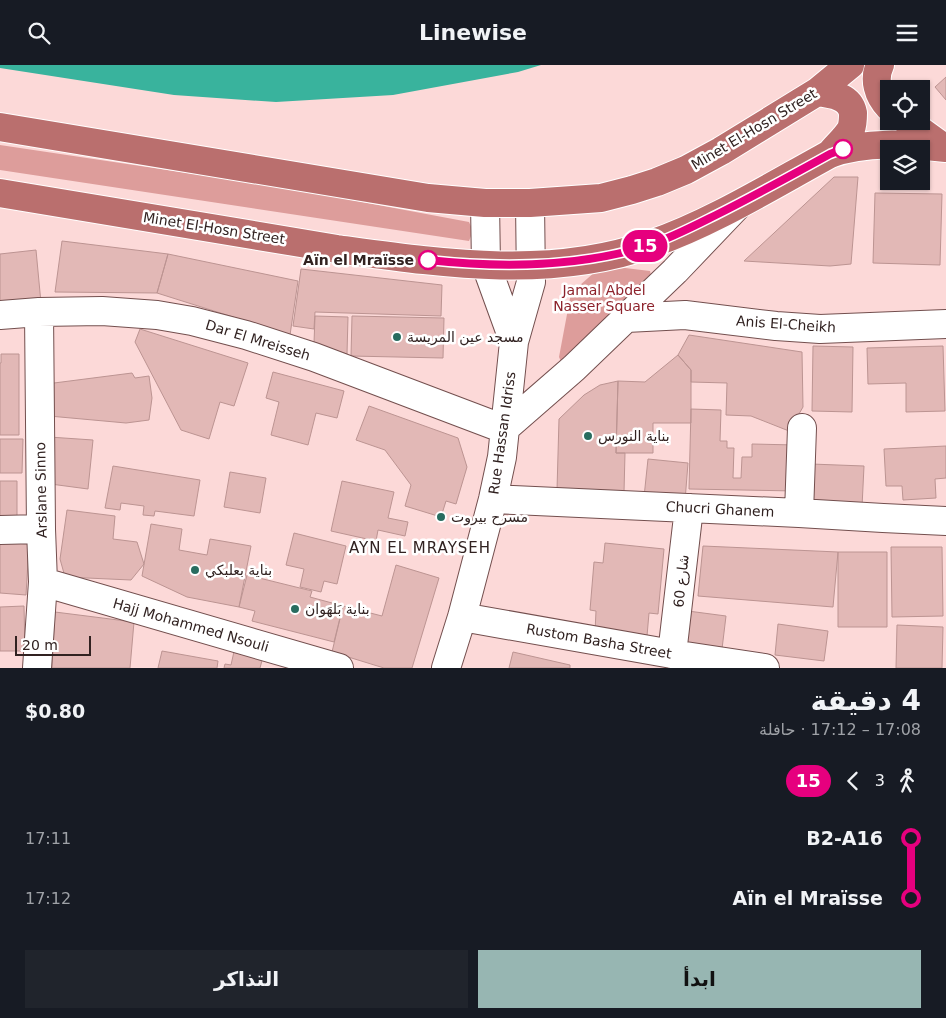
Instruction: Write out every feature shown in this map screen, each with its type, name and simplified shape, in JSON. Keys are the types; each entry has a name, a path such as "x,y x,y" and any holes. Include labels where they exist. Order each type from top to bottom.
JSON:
{"highway":[{"name":"Minet El-Hosn Street","path":"0,127 428,198 485,203 530,203 601,198 657,182 686,170 721,151 817,92 850,65"},
{"path":"880,65 877,75 877,85 880,92"},
{"path":"817,92 840,97 849,105 852,111 853,123 850,130 830,154"},
{"path":"920,130 945,148"},
{"name":"Minet El-Hosn Street","path":"0,193 337,249 422,260 486,265 530,265 592,259 651,244 700,223 830,154 843,149 871,145 945,148"}],"street":[{"path":"485,203 486,265 514,342"},
{"name":"Rue Hassan Idriss","path":"446,668 462,617 502,457 514,342 531,282 530,203"},
{"path":"504,429 574,368 682,264 740,203"},
{"name":"Dar El Mreisseh","path":"0,315 39,312 111,312 157,315 192,321 246,335 314,357 504,429"},
{"name":"Arslane Sinno","path":"36,668 43,582 40,529 39,312"},
{"name":"Anis El-Cheikh","path":"626,318 685,315 776,326 820,329 946,324"},
{"path":"799,513 802,429"},
{"name":"Chucri Ghanem","path":"493,499 946,521"},
{"name":"شارع 60","path":"672,654 689,508"},
{"path":"0,530 40,529"},
{"name":"Hajj Mohammed Nsouli","path":"43,582 339,668"},
{"name":"Rustom Basha Street","path":"462,617 672,654 765,668"}],"green space":[{"path":"0,145 282,187 469,222 473,231 469,241 0,170"},
{"name":"Jamal Abdel Nasser Square","path":"625,268 650,271 653,284 563,366 559,357 571,293 596,271"}],"shaded area":[{"path":"0,65 541,65 518,72 393,95 276,102 174,95 0,68"}],"building":[{"path":"946,77 946,100 935,87"},
{"path":"834,177 858,177 851,264 830,266 744,261"},
{"path":"875,193 942,194 940,265 873,263"},
{"path":"62,241 168,254 157,293 55,292"},
{"path":"36,250 41,303 0,304 0,254"},
{"path":"168,254 298,281 290,335 157,293"},
{"path":"301,269 442,285 441,316 315,312 314,329 293,326"},
{"path":"315,316 348,317 347,354 314,343"},
{"name":"مسجد عين المريسة","path":"352,316 444,318 443,358 351,356"},
{"path":"140,329 248,363 234,406 220,402 209,439 181,430 135,342"},
{"path":"689,335 802,352 803,407 789,431 751,416 726,415 727,383 691,382 691,370 678,355"},
{"path":"813,346 853,347 852,412 812,411"},
{"path":"943,346 945,411 906,412 906,383 868,384 867,348"},
{"path":"1,354 19,354 19,435 0,435"},
{"path":"678,355 691,370 691,423 653,423 653,453 616,453 618,381 645,382"},
{"path":"273,372 344,391 337,418 316,413 308,445 271,435 279,402 266,398"},
{"path":"132,373 135,378 149,376 152,398 149,420 126,423 49,416 47,387 54,383"},
{"name":"بناية النورس","path":"618,381 616,453 625,453 624,492 557,490 559,419 584,395 600,385"},
{"path":"369,406 458,438 467,467 456,504 446,501 441,517 405,506 411,485 385,450 356,440"},
{"path":"691,409 721,410 720,441 727,441 727,448 734,448 733,478 741,478 742,457 752,457 752,444 796,445 795,491 689,489"},
{"path":"49,437 93,440 88,489 43,483"},
{"path":"0,439 23,439 22,473 0,473"},
{"path":"946,446 946,478 935,479 936,498 903,500 902,486 886,486 884,449"},
{"path":"648,459 688,463 685,501 644,497"},
{"path":"811,464 864,466 862,507 809,504"},
{"path":"113,466 200,480 194,516 155,511 154,516 143,515 144,506 121,503 120,510 105,508"},
{"path":"230,472 266,478 260,513 224,507"},
{"path":"0,481 17,481 17,521 0,521"},
{"path":"342,481 394,492 388,518 408,522 405,536 378,530 376,541 331,531"},
{"path":"67,510 115,516 113,539 137,542 144,564 131,580 65,577 60,559"},
{"name":"بناية بعلبكي","path":"151,524 182,529 179,550 207,555 210,539 251,546 239,607 187,597 142,576"},
{"path":"294,533 346,546 337,584 324,581 321,592 300,587 304,569 286,565"},
{"path":"0,542 29,544 26,595 0,593"},
{"path":"605,543 664,549 658,614 649,613 647,636 595,632 596,611 590,610 594,562 603,563"},
{"path":"703,546 838,552 833,607 698,596"},
{"path":"891,547 942,547 943,616 892,617"},
{"path":"838,552 887,552 887,627 838,627"},
{"path":"396,565 439,578 412,668 384,668 332,652 343,606 382,616"},
{"name":"بناية بَلهَوان","path":"247,575 312,591 310,597 343,606 334,642 252,621 255,611 239,607"},
{"path":"24,606 25,651 0,651 0,607"},
{"path":"688,611 726,616 722,649 684,645"},
{"path":"55,612 134,622 130,668 52,668"},
{"path":"778,624 828,631 824,661 775,655"},
{"path":"897,625 943,627 942,668 896,668"},
{"path":"235,647 264,653 260,668 224,668 225,664 231,665"},
{"path":"162,651 218,661 217,668 158,668"},
{"path":"513,652 570,665 570,668 509,668"}],"bus line":[{"name":"15","path":"428,260 486,265 530,265 592,259 617,254 675,235 843,149"}],"place":[{"name":"Aïn el Mraïsse","path":"428,260"},
{"name":"مسجد عين المريسة","path":"397,337"},
{"name":"بناية النورس","path":"588,436"},
{"name":"مسرح بيروت","path":"441,517"},
{"name":"بناية بعلبكي","path":"195,570"},
{"name":"بناية بَلهَوان","path":"295,609"}],"district":[{"name":"AYN EL MRAYSEH","path":"420,548"}]}
